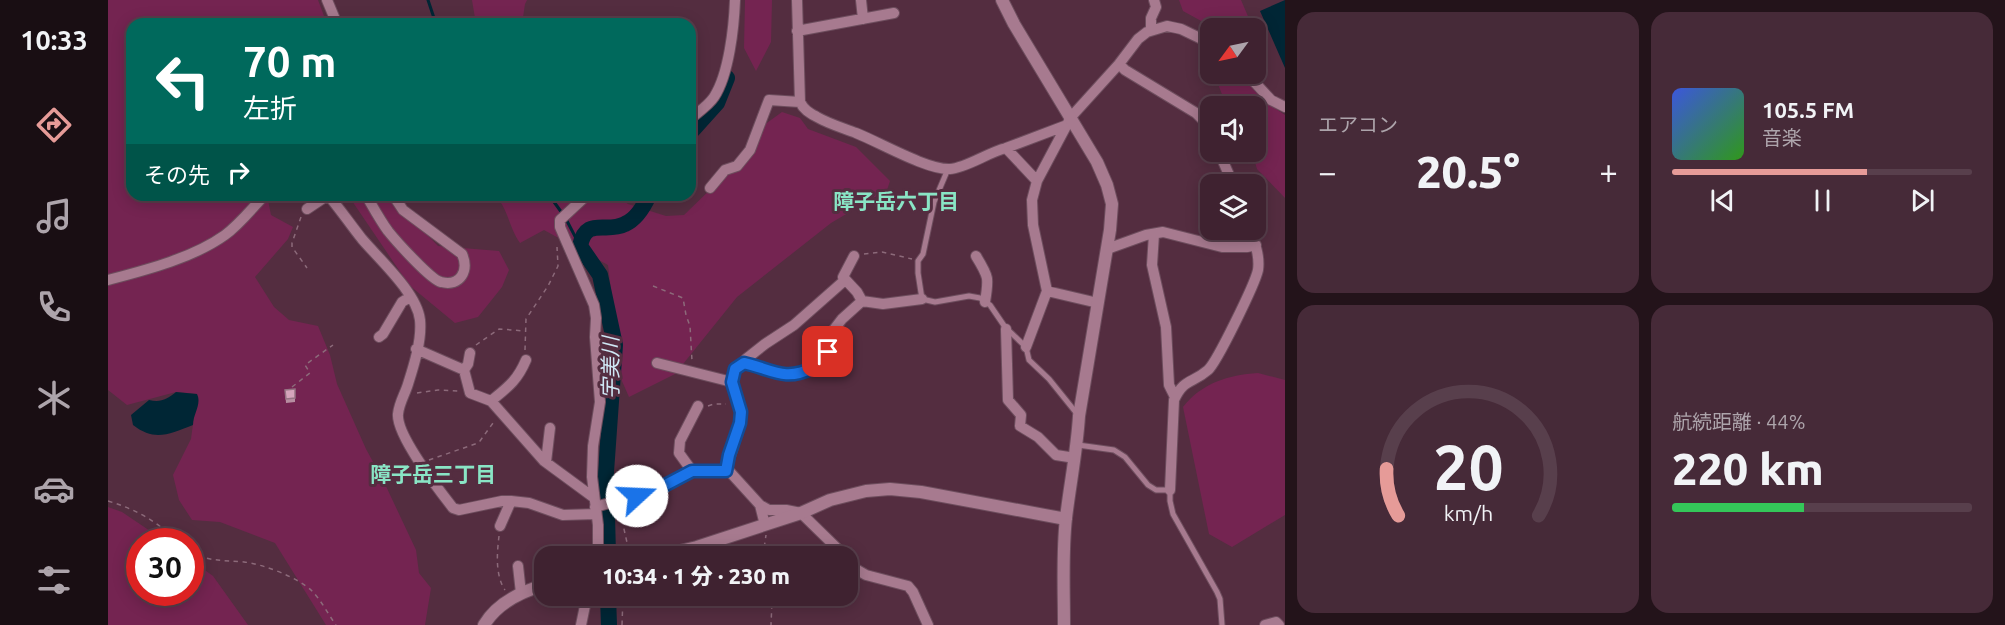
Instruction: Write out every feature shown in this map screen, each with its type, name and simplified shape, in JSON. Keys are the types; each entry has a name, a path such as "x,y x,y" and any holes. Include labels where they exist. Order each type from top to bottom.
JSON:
{"street":[{"path":"327,0 334,18"},
{"path":"696,114 715,96 722,79 734,26 735,0"},
{"path":"797,0 800,102 803,109 819,119 890,147 913,160 948,169 959,167 1069,121"},
{"path":"861,0 863,19"},
{"path":"1002,0 1069,121 1097,162 1112,204 1107,249 1079,416 1078,444 1066,519 1063,557 1064,625"},
{"path":"1151,30 1151,18 1156,7 1154,0"},
{"path":"797,31 894,13"},
{"path":"1026,346 1047,291 1034,225 1032,200 1037,181 1069,121 1138,39 1151,30 1167,26 1181,29 1200,38"},
{"path":"1119,64 1200,117"},
{"path":"1256,84 1271,100 1285,107"},
{"path":"710,188 725,170 738,166 750,150 769,100 800,102"},
{"path":"1006,148 1037,181"},
{"path":"108,280 146,270 212,244 228,233 259,201"},
{"path":"307,209 319,201"},
{"path":"333,201 400,282 416,306 420,320 416,350 398,415 399,425 420,463 453,508 459,510 511,501 529,503 563,515 656,490 692,471 726,471 730,472 760,505 769,510 801,513 834,546"},
{"path":"370,201 387,230 428,273 439,282 451,283 460,278 467,264 462,254 452,244 403,210 397,201"},
{"path":"581,201 560,220 560,227 594,305 596,318 595,337 600,402 593,446 598,546"},
{"path":"1107,249 1146,235 1164,232 1222,247 1256,245"},
{"path":"1154,234 1152,265 1166,327 1169,385 1175,397"},
{"path":"1170,490 1175,397 1186,382 1209,369 1253,287 1258,270 1258,255 1254,240"},
{"path":"854,256 843,277 862,301"},
{"path":"976,256 989,280 985,302"},
{"path":"726,471 741,412 732,382 735,369 765,344 794,325 845,280"},
{"path":"1047,291 1098,303"},
{"path":"379,337 402,302 410,297"},
{"path":"862,301 883,304 922,299"},
{"path":"744,363 774,373 792,375 814,367 826,359 832,332 842,319 862,301"},
{"path":"1006,328 1008,400 1021,415 1020,426 1038,437 1056,455 1075,458"},
{"path":"416,350 464,370"},
{"path":"470,353 464,370 470,392 491,401 546,462 596,506"},
{"path":"491,401 509,388 520,375 526,360"},
{"path":"657,363 732,382"},
{"path":"692,471 679,453 680,441 698,406"},
{"path":"546,462 550,428"},
{"path":"700,546 801,513 830,500 866,491 890,489 921,492 1066,519"},
{"path":"500,526 511,501"},
{"path":"760,505 765,525"},
{"path":"516,596 518,566"},
{"path":"858,570 866,575 908,586 928,625"},
{"path":"484,625 491,613 516,596 534,589"},
{"path":"580,625 585,606"},
{"path":"1265,625 1276,622 1280,625"}],"lane":[{"path":"948,169 934,202 923,254 918,261 922,299 935,302 969,296 980,298 990,305 1006,328 1026,346 1029,360 1049,379 1079,416"},
{"path":"1078,444 1114,450 1125,458 1148,485 1156,490 1170,490 1173,514 1220,599 1222,625"}],"path":[{"path":"307,209 299,221 292,243 292,247 307,268"},
{"path":"526,360 526,319 558,266 557,244"},
{"path":"854,256 882,252 918,261"},
{"path":"654,286 685,300 686,315 690,326 692,371"},
{"path":"470,353 474,346 499,329 525,331"},
{"path":"292,387 310,373 305,365 333,345"},
{"path":"405,392 438,390 470,392"},
{"path":"698,406 738,404"},
{"path":"420,463 475,444 480,441 493,423 508,421"},
{"path":"108,501 131,508 161,528"},
{"path":"616,502 627,546"},
{"path":"765,525 765,546"},
{"path":"500,526 498,570 500,583 516,596"},
{"path":"204,557 214,561 263,565 278,571 312,590 336,625"},
{"path":"622,625 623,606"},
{"path":"771,625 772,606"}],"shaded area":[{"path":"108,0 318,0 325,18 126,18 126,201 268,201 271,215 293,227 288,239 255,277 274,307 289,320 318,326 330,355 337,384 416,550 419,573 431,588 425,625 326,625 275,543 220,522 192,520 179,500 173,475 191,439 197,394 176,392 127,405 108,390"},
{"path":"472,0 527,0 523,18 475,18"},
{"path":"745,0 772,0 771,42 756,71 744,48"},
{"path":"1179,0 1241,0 1249,18 1200,18 1200,20 1183,11"},
{"path":"1218,84 1251,84 1263,96 1223,96"},
{"path":"1266,100 1285,115 1285,198 1266,178 1266,174 1262,174 1255,162 1266,162"},
{"path":"782,112 800,118 808,129 856,147 890,181 887,190 831,223 737,297 675,374 629,397 622,381 608,265 544,230 520,243 500,201 624,201 666,216 684,215 747,154 764,125"},
{"path":"352,201 398,201 403,210 438,246 499,251 509,270 502,287 478,317 455,323 409,285"},
{"path":"1258,373 1285,380 1285,515 1232,547 1209,534 1183,407 1207,386 1226,378"},
{"path":"108,507 122,512 146,528 126,528 126,606 204,606 204,569 213,576 248,625 108,625"}],"water":[{"path":"1285,0 1285,68 1266,25 1266,18 1263,18 1260,11"},
{"path":"176,392 197,394 198,402 193,425 155,435 133,425 131,415 149,400 164,400"}],"building":[{"path":"295,389 295,398 286,399 285,390"}],"waterway":[{"path":"428,0 434,18"},
{"name":"宇美川","path":"696,126 717,103 727,78"},
{"path":"553,201 562,213"},
{"name":"宇美川","path":"608,546 606,472 615,345 600,275 580,246 587,231 592,228 618,227 629,222 640,212 646,201"},
{"path":"566,219 580,246"},
{"name":"宇美川","path":"608,606 609,625"}],"district":[{"name":"障子岳六丁目","path":"896,202"},
{"name":"障子岳三丁目","path":"433,475"}],"route":[{"path":"637,496 656,490 692,471 726,471 741,412 733,390 732,375 735,369 744,363 774,373 792,375 814,367 826,359 828,352"}]}
